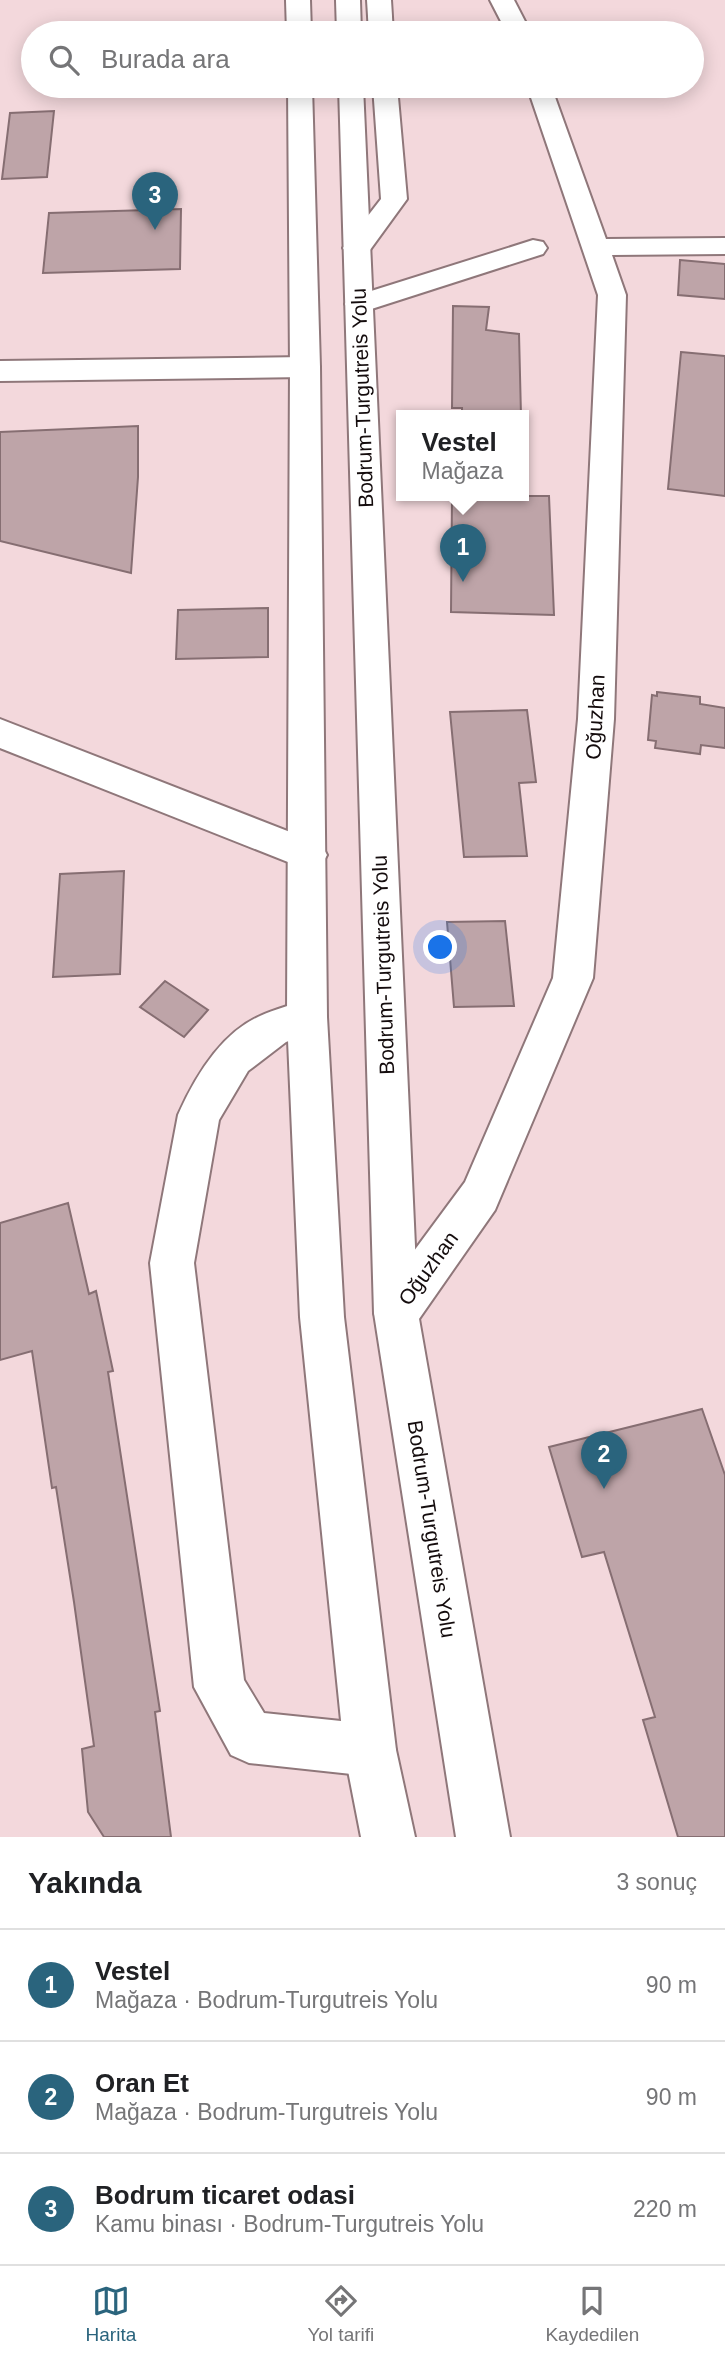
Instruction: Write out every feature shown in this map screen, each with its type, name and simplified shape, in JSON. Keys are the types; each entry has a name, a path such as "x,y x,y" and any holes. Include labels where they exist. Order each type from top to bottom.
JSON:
{"main road":[{"path":"298,0 299,21"},
{"path":"348,0 349,21"},
{"path":"379,0 380,21"},
{"path":"502,0 513,21"},
{"path":"300,98 305,367 307,1017 322,1317 370,1750 388,1837"},
{"name":"Bodrum-Turgutreis Yolu","path":"351,98 396,1313 483,1837"},
{"path":"357,248 394,199 386,98"},
{"name":"Oğuzhan","path":"396,1313 480,1196 573,978 596,719 612,295 543,98"},
{"path":"595,247 725,246"},
{"path":"359,304 533,248"},
{"path":"0,371 305,367"},
{"path":"0,733 308,855"},
{"path":"307,1017 272,1029 234,1058 199,1115 172,1263 219,1687 249,1737 370,1750"}],"building":[{"path":"54,111 47,177 2,179 10,113"},
{"path":"181,209 180,269 43,273 49,213"},
{"path":"680,260 725,264 725,299 678,295"},
{"path":"453,306 489,307 486,330 519,334 521,410 452,408"},
{"path":"681,352 725,356 725,496 668,489"},
{"path":"138,426 138,477 131,573 0,541 0,432"},
{"path":"529,496 549,496 554,615 451,612 452,501 529,501"},
{"path":"268,608 268,657 176,659 178,610"},
{"path":"657,692 700,697 700,704 725,708 725,748 701,745 700,754 655,748 656,741 648,740 652,695 657,696"},
{"path":"527,710 536,782 519,783 527,856 464,857 450,712"},
{"path":"124,871 120,974 53,977 60,874"},
{"path":"505,921 514,1006 454,1007 447,922"},
{"path":"165,981 208,1010 184,1037 140,1007"},
{"path":"68,1203 89,1294 96,1291 113,1371 108,1372 160,1711 155,1712 171,1837 104,1837 88,1812 82,1749 94,1746 56,1487 52,1488 32,1351 0,1360 0,1223"},
{"path":"702,1409 725,1475 725,1837 678,1837 643,1720 655,1717 604,1552 582,1557 549,1447"}],"place":[{"name":"Bodrum ticaret odasi","path":"155,230"},
{"name":"Vestel","path":"463,582"},
{"name":"Oran Et","path":"604,1489"}]}
